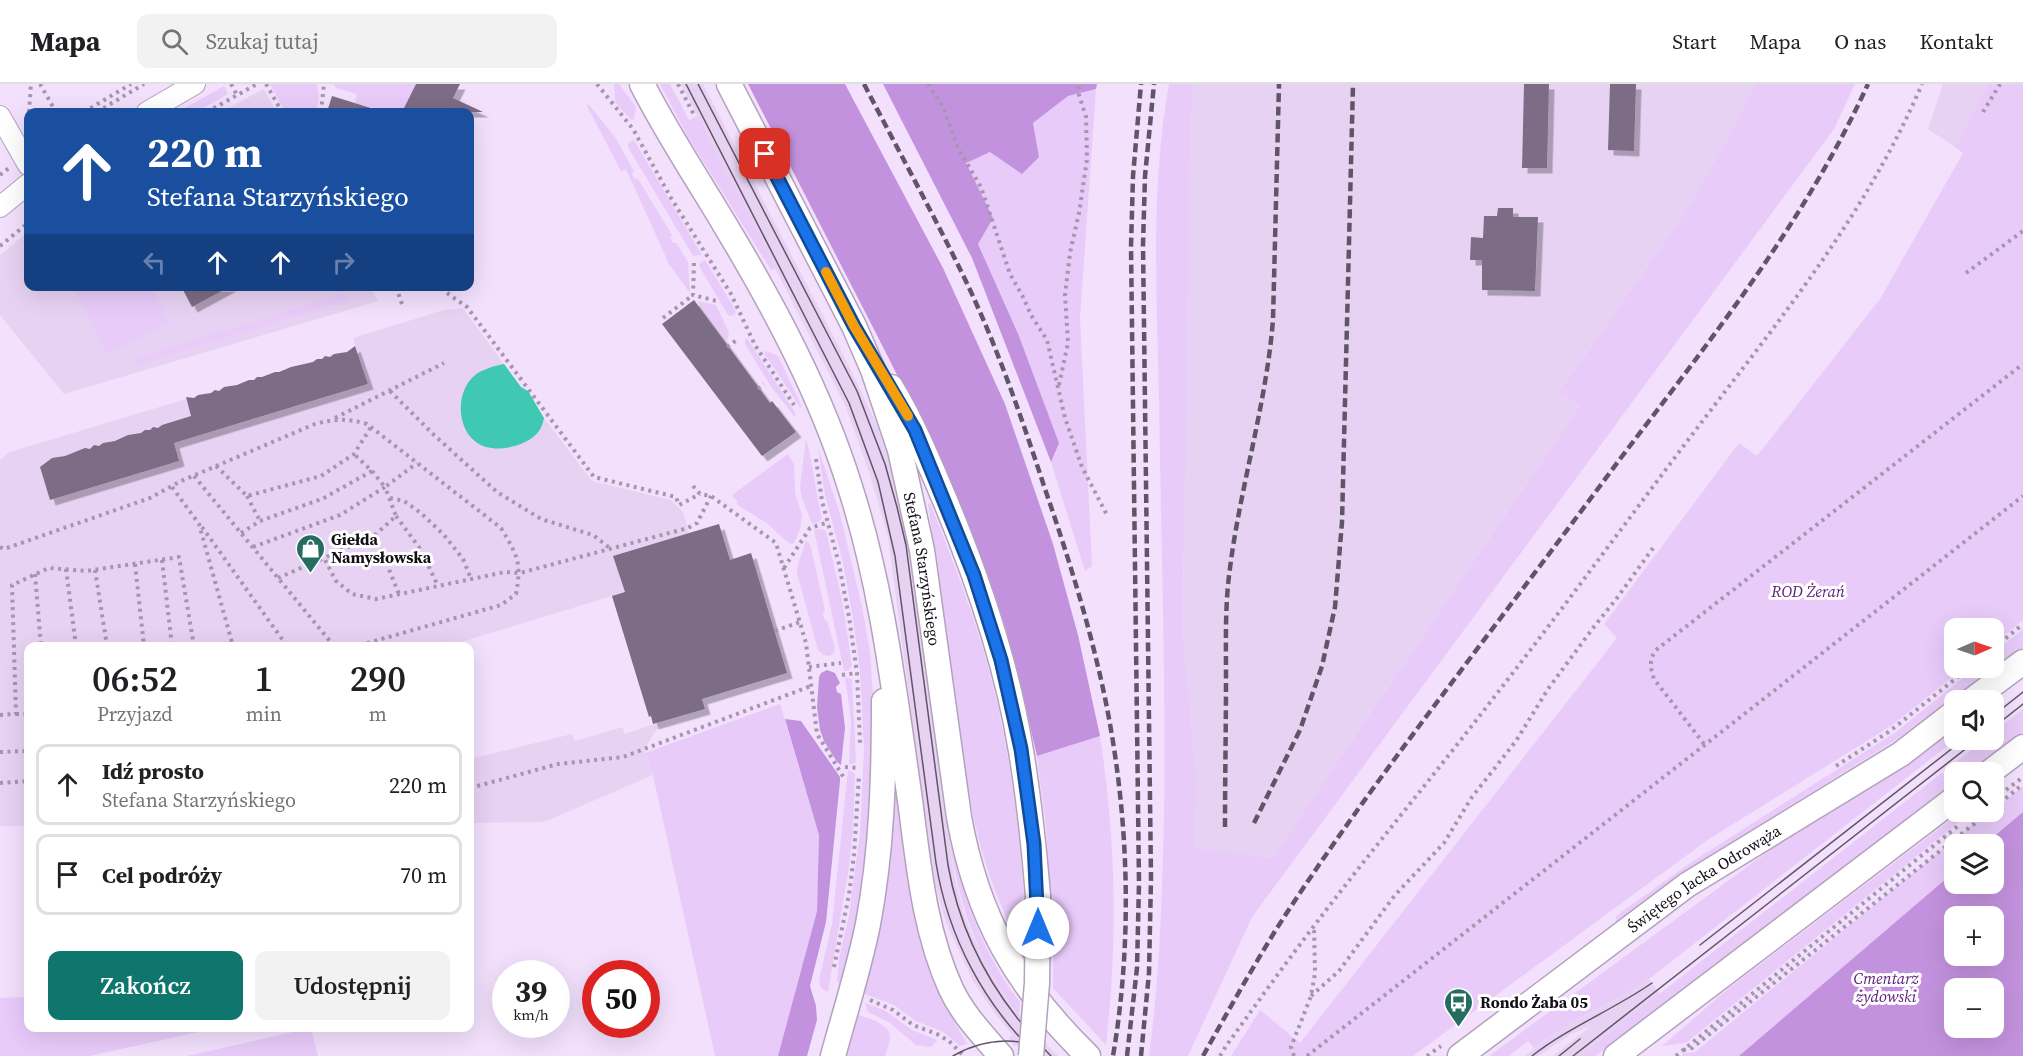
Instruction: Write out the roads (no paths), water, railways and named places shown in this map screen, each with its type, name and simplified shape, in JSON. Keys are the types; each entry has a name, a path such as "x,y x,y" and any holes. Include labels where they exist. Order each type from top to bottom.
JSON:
{"main road":[{"path":"642,84 667,131 740,249 793,345 815,394 850,486 870,559 884,630 918,861 931,931 951,991 964,1012 1001,1056"},
{"name":"Stefana Starzyńskiego","path":"729,84 854,326 888,412 900,450 914,505 927,580 959,817 972,876 992,926 1018,972 1053,1020 1088,1056"},
{"path":"854,326 915,430 954,524 989,618 1009,692 1021,749 1034,844 1038,896 1037,983 1031,1056"},
{"path":"833,1056 859,967 876,869 882,798 884,630"},
{"path":"1985,690 2023,662"},
{"name":"Świętego Jacka Odrowąża","path":"1460,1056 1687,885 1901,754 1944,721"},
{"path":"2003,762 2023,747"},
{"path":"1616,1056 1944,807"}],"street":[{"path":"154,108 195,84"},
{"path":"0,116 24,158"},
{"path":"0,207 24,187"}],"tram line":[{"path":"686,84 849,403 878,482 895,556 936,863 949,917 959,943 985,992 1001,1015 1038,1056"},
{"path":"698,84 857,391 885,464 906,545 948,865 954,893 962,919 984,969 1014,1014 1051,1056"},
{"path":"2004,707 2023,692"},
{"path":"2004,719 2023,704"},
{"path":"1700,945 1950,750"},
{"path":"1573,1056 1964,750"},
{"path":"1532,1056 1561,1036 1652,983"},
{"path":"1559,1056 1580,1039"},
{"path":"953,1056 988,1043 1007,1041 1026,1043"}],"railway":[{"path":"864,84 961,271 996,350 1062,539 1093,644 1113,742 1126,877 1124,967 1113,1056"},
{"path":"1127,1056 1137,968 1139,883 1131,247 1133,176 1141,84"},
{"path":"1141,1056 1149,973 1151,878 1143,245 1145,176 1154,84"},
{"path":"1225,827 1228,588 1233,544 1270,352 1273,320 1279,84"},
{"path":"1254,823 1300,730 1322,666 1335,607 1342,522 1353,84"},
{"path":"1203,1056 1277,928 1342,832 1722,324 1786,232 1843,135 1868,84"}],"place":[{"name":"Giełda Namysłowska","path":"310,574"},
{"name":"Rondo Żaba 05","path":"1459,1028"}],"park label":[{"name":"ROD Żerań","path":"1808,591"},
{"name":"Cmentarz żydowski","path":"1886,987"}]}
